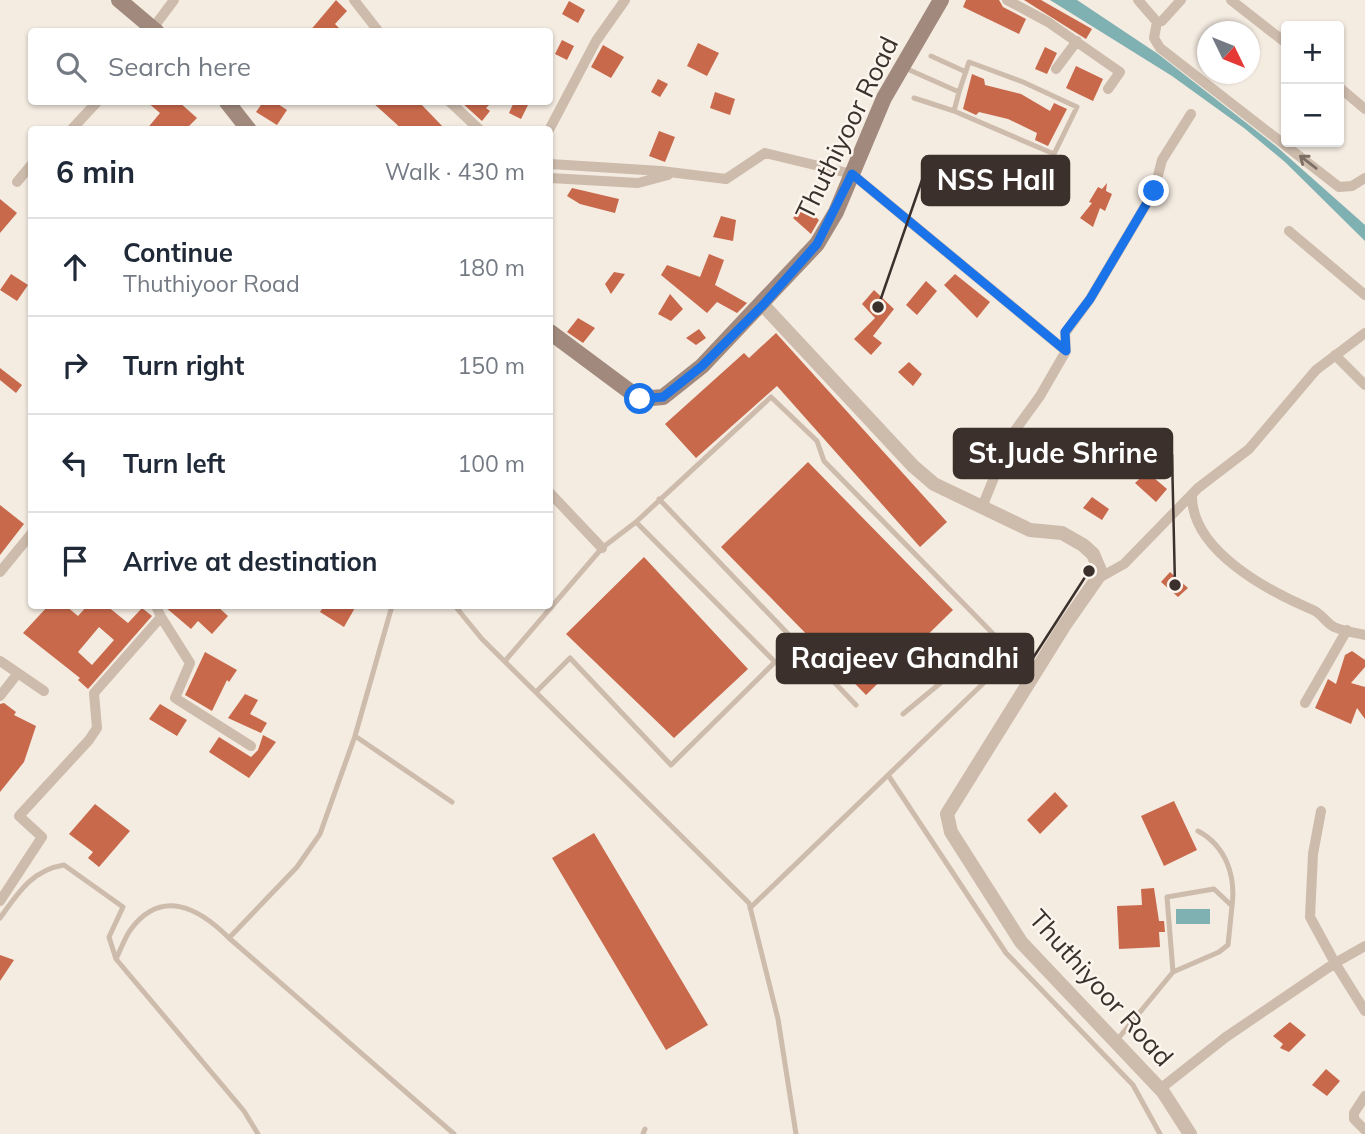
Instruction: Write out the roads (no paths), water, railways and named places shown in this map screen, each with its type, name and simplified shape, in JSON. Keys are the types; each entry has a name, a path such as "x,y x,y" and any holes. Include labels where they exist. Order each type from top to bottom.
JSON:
{"main road":[{"path":"119,0 153,28"},
{"name":"Thuthiyoor Road","path":"553,334 640,399 663,397 702,366 763,305 817,244 852,174 884,98 942,0"},
{"path":"229,105 246,126"}],"street":[{"path":"156,28 174,0"},
{"path":"354,0 376,28"},
{"path":"551,126 596,41 625,0"},
{"path":"1007,0 1077,41 1120,72 1108,89"},
{"path":"1138,0 1157,22"},
{"path":"1157,22 1162,22 1181,0"},
{"path":"1231,0 1281,39"},
{"path":"1157,22 1154,38 1160,48 1339,187 1352,186 1365,178"},
{"path":"1056,69 1077,41"},
{"path":"1344,91 1365,109"},
{"path":"75,126 94,105"},
{"path":"453,105 476,126"},
{"path":"982,507 1011,436 1040,396 1066,351 1065,332 1090,299 1154,191 1162,160 1191,114"},
{"path":"553,164 677,172 726,179 765,153 852,174 1066,351"},
{"path":"17,182 28,169"},
{"path":"553,178 638,183 677,172"},
{"path":"1289,231 1365,295"},
{"path":"763,305 913,466 934,484 1030,530 1062,534 1083,545 1093,554 1100,567 1099,578"},
{"path":"1099,578 1124,564 1192,494 1249,449 1306,380 1365,333"},
{"path":"1335,355 1365,385"},
{"path":"1192,494 1191,510 1203,535 1237,567 1275,593 1324,616 1332,627 1365,635"},
{"path":"553,496 602,548"},
{"path":"0,572 28,538"},
{"name":"Thuthiyoor Road","path":"1099,578 1064,626 947,814 951,832 1021,942 1160,1089 1190,1134"},
{"path":"157,609 190,663 175,698 251,746"},
{"path":"0,901 42,837 19,816 89,740 97,728 94,693 161,617"},
{"path":"1306,702 1347,631"},
{"path":"0,661 44,691"},
{"path":"0,696 18,673"},
{"path":"1321,811 1313,854 1310,916 1365,1011"},
{"path":"1160,1089 1226,1037 1335,963 1365,946"},
{"path":"1365,1096 1354,1113 1354,1119 1365,1130"}],"lane":[{"path":"931,56 966,72"},
{"path":"914,98 954,111 1054,153 1077,107 1023,82 969,62 954,111"},
{"path":"902,67 959,92"},
{"path":"553,606 602,548 636,522 771,397 817,441 824,461 1006,647 993,674 750,908"},
{"path":"659,499 856,705"},
{"path":"536,692 570,658 671,765 775,662 636,522"},
{"path":"229,938 297,867 320,834 355,736 391,609"},
{"path":"458,609 505,662 749,903 778,1019 796,1134"},
{"path":"505,662 550,609"},
{"path":"903,714 984,647 1000,661"},
{"path":"355,736 452,802"},
{"path":"888,775 1006,953 1133,1085 1160,1134"},
{"path":"1115,1042 1173,972 1226,948 1232,928 1231,869 1212,838 1198,831"},
{"path":"0,918 30,879 43,869 64,865 123,907 109,937 116,959 244,1111 258,1134"},
{"path":"1173,972 1167,897 1214,889 1232,906"},
{"path":"116,959 129,931 145,913 178,904 209,918 454,1134"}],"water":[{"path":"1050,0 1077,0 1158,54 1277,147 1365,225 1365,241 1285,162 1244,128 1172,76"},
{"path":"1176,909 1210,909 1210,924 1176,924"}],"place":[{"name":"NSS Hall","path":"878,307"},
{"name":"Raajeev Ghandhi","path":"1089,571"},
{"name":"St.Jude Shrine","path":"1175,585"}]}
